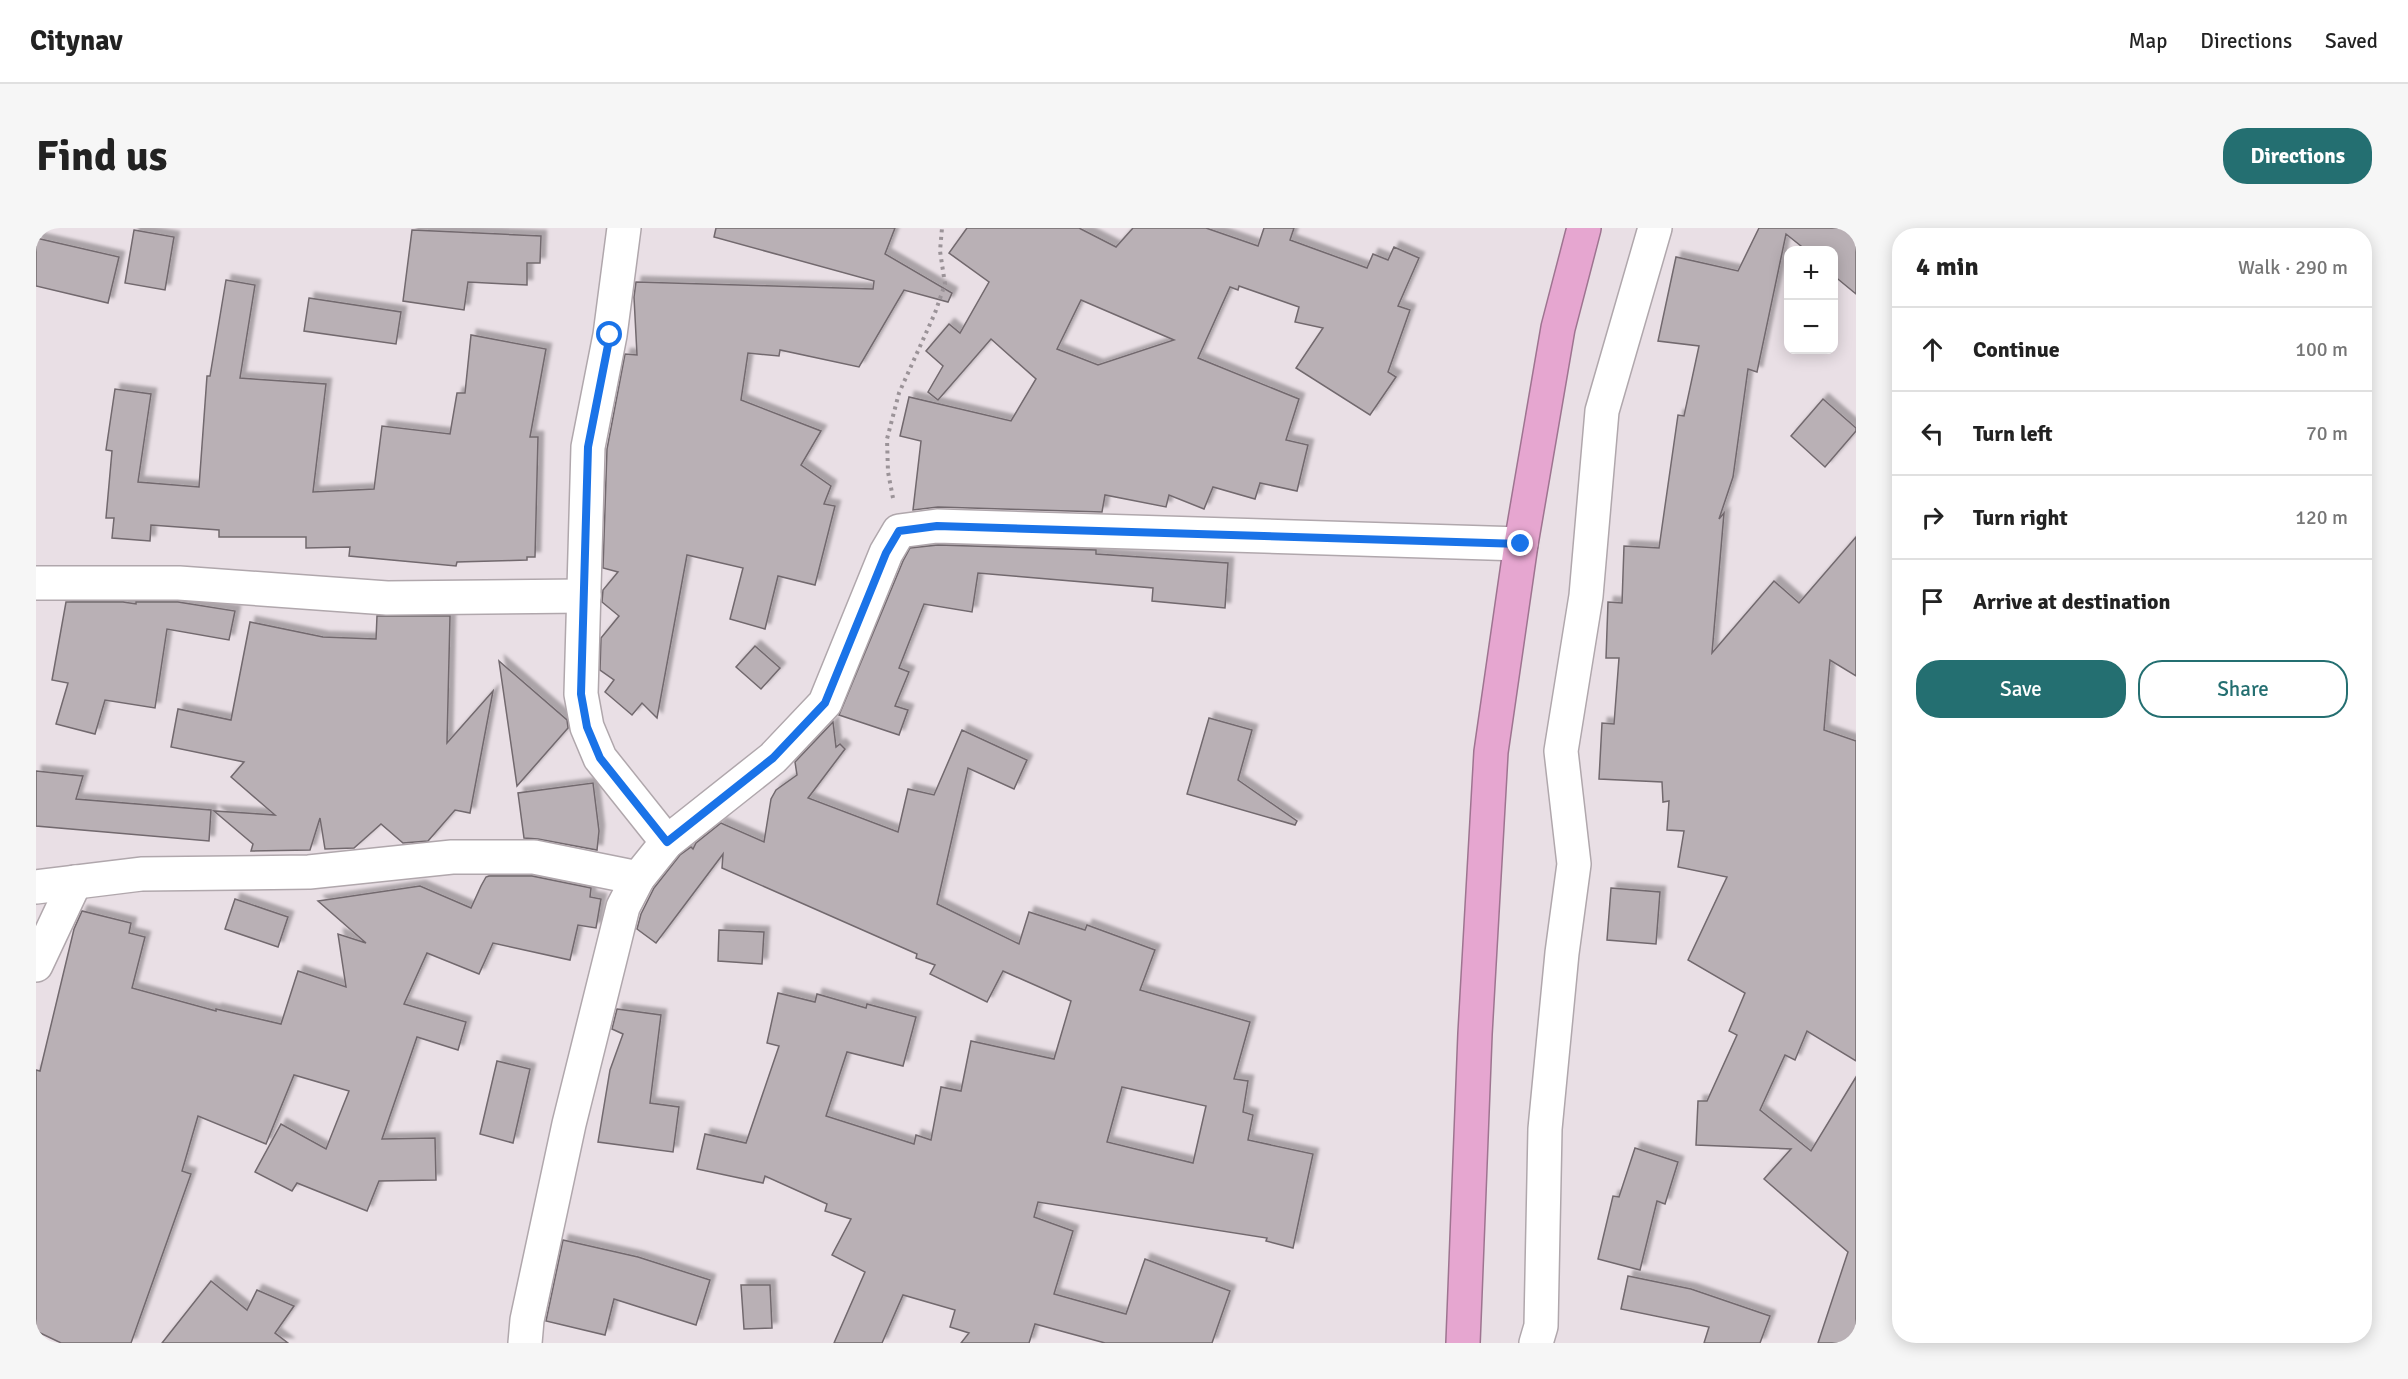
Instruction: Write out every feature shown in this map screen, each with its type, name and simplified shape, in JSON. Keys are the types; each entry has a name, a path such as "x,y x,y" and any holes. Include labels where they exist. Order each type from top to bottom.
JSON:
{"highway":[{"path":"1463,1343 1475,1034 1491,752 1521,544 1558,328 1584,228"}],"street":[{"path":"624,228 610,335 588,447 581,694 587,727 600,758 667,842"},
{"path":"1536,1343 1541,1326 1545,1129 1562,953 1574,864 1561,751 1586,596 1602,411 1655,228"},
{"path":"525,1343 527,1320 569,1124 623,907 638,878 667,842 773,758 825,703 886,553 899,531 937,526 1521,544"},
{"path":"36,583 179,584 387,598 584,596"},
{"path":"36,887 141,874 309,872 452,857 534,857 638,878"},
{"path":"36,965 75,882"}],"path":[{"path":"899,531 888,472 887,439 899,393 935,313 945,284 940,251 942,228"}],"building":[{"path":"716,228 895,228 885,254 952,293 948,302 904,290 859,367 780,350 779,356 748,353 741,400 821,431 801,465 831,486 824,504 835,506 815,585 778,576 765,629 730,619 743,568 687,555 657,718 642,703 632,715 605,692 614,680 600,670 601,638 619,616 602,602 603,590 618,572 603,568 607,449 625,354 637,355 634,297 636,282 873,289 874,281 714,237"},
{"path":"967,228 1079,228 1116,247 1133,228 1206,228 1258,246 1264,228 1294,228 1290,240 1367,268 1373,254 1388,260 1394,247 1419,258 1398,306 1410,310 1388,372 1396,377 1370,415 1296,368 1323,328 1295,322 1299,307 1239,286 1238,290 1230,287 1198,358 1299,399 1286,440 1308,445 1297,491 1260,483 1255,499 1213,487 1204,509 1169,495 1166,507 1105,495 1102,512 938,507 913,510 921,441 900,436 909,397 1011,421 1036,379 991,339 938,400 928,392 943,366 926,351 949,324 960,333 989,282 949,253","holes":["1081,300 1174,340 1098,365 1057,349"]},
{"path":"1759,228 1856,228 1856,294 1838,279 1838,246 1801,246 1786,234 1757,372 1748,369 1733,477 1719,519 1724,513 1712,653 1774,581 1799,603 1856,537 1856,676 1830,660 1824,730 1856,741 1856,1061 1807,1031 1795,1060 1785,1055 1760,1110 1811,1151 1856,1077 1856,1343 1818,1343 1848,1252 1764,1179 1791,1149 1696,1145 1698,1101 1707,1101 1737,1035 1729,1031 1745,993 1688,960 1727,877 1678,867 1684,831 1667,830 1669,801 1663,802 1662,782 1599,779 1602,723 1614,724 1619,658 1606,658 1608,602 1622,603 1624,546 1659,548 1678,415 1684,416 1699,346 1658,341 1676,257 1738,271"},
{"path":"134,230 174,237 165,290 125,283"},
{"path":"412,230 541,236 540,263 527,263 527,285 468,282 464,310 403,301"},
{"path":"36,238 119,257 108,303 36,286"},
{"path":"226,280 255,285 240,378 326,384 313,492 374,489 382,426 450,434 457,393 465,393 471,335 546,349 530,437 538,437 535,557 527,557 527,560 457,562 456,566 349,556 350,547 306,548 306,537 219,537 219,530 151,525 150,541 112,538 114,518 106,518 112,451 106,450 115,389 151,394 138,482 199,487 207,376 210,376"},
{"path":"309,298 401,312 396,344 304,331"},
{"path":"1823,399 1856,428 1856,431 1825,467 1791,436"},
{"path":"938,545 1096,550 1096,554 1228,563 1225,608 1152,601 1153,588 978,573 972,612 924,604 899,668 909,672 895,706 908,710 899,735 839,715 910,548"},
{"path":"66,602 136,604 136,602 178,602 235,611 229,640 167,629 155,708 105,700 95,734 56,724 68,683 52,680"},
{"path":"377,616 450,616 447,743 493,691 470,813 455,810 428,841 403,843 381,824 354,848 325,849 320,818 310,850 251,851 253,844 214,811 275,815 231,777 244,762 171,747 178,709 231,720 250,622 323,637 376,639"},
{"path":"755,646 780,668 761,689 736,667"},
{"path":"499,661 567,720 568,728 517,786"},
{"path":"1209,718 1252,730 1238,780 1297,821 1295,825 1187,794"},
{"path":"833,722 836,747 840,744 845,749 808,798 898,832 908,789 934,795 962,730 1027,760 1014,789 968,768 937,904 1019,944 1029,912 1085,930 1087,925 1155,950 1140,990 1250,1022 1234,1079 1248,1081 1243,1112 1253,1115 1248,1140 1313,1154 1293,1248 1266,1241 1267,1238 1038,1202 1034,1217 1073,1231 1054,1294 1126,1314 1145,1259 1230,1291 1212,1343 1105,1343 1035,1324 1029,1343 961,1343 969,1333 950,1327 955,1310 903,1295 882,1343 834,1343 865,1272 832,1255 851,1219 825,1211 827,1204 765,1176 763,1183 697,1169 705,1134 746,1143 779,1046 767,1043 778,993 815,1002 817,994 866,1008 867,1004 916,1017 903,1066 847,1052 826,1116 914,1144 916,1135 931,1140 941,1087 961,1091 971,1041 1054,1059 1071,1001 1003,971 987,1002 930,974 935,965 916,958 917,954 722,868 723,854 656,943 637,929 641,914 654,888 680,855 691,847 693,849 696,843 721,823 764,842 771,799 776,790 797,775 795,762","holes":["1122,1087 1206,1106 1193,1163 1107,1142"]},
{"path":"36,771 83,776 76,799 211,810 209,841 36,826"},
{"path":"593,783 599,831 597,850 524,838 518,793"},
{"path":"532,876 591,888 590,897 601,899 596,928 578,925 570,960 493,943 479,974 427,953 404,1004 466,1022 458,1050 417,1037 382,1139 435,1138 436,1180 379,1181 367,1211 297,1183 292,1191 255,1172 281,1124 326,1149 349,1091 294,1075 266,1144 198,1116 182,1171 191,1174 131,1343 61,1343 36,1331 36,1070 40,1071 74,929 82,911 131,923 129,933 145,937 132,988 216,1011 216,1009 281,1024 298,971 346,987 338,934 366,943 318,901 420,886 471,908 486,877"},
{"path":"1611,888 1660,892 1656,944 1607,940"},
{"path":"235,899 288,917 278,947 225,929"},
{"path":"719,930 764,932 762,964 718,961"},
{"path":"617,1009 661,1015 650,1103 679,1107 673,1152 598,1142 610,1070 623,1034 612,1029"},
{"path":"497,1061 530,1069 513,1143 480,1134"},
{"path":"1635,1148 1678,1162 1665,1204 1657,1201 1640,1270 1598,1259 1613,1196 1619,1197"},
{"path":"563,1240 638,1257 710,1280 696,1325 614,1299 605,1335 546,1321"},
{"path":"1628,1276 1691,1289 1770,1316 1760,1343 1704,1343 1709,1327 1621,1309"},
{"path":"211,1281 247,1310 257,1290 294,1306 275,1333 288,1343 162,1343"},
{"path":"741,1285 770,1285 772,1328 744,1329"}],"route":[{"path":"610,335 588,447 581,694 587,727 600,758 667,842 773,758 825,703 886,553 899,531 937,526 1521,544"}]}
